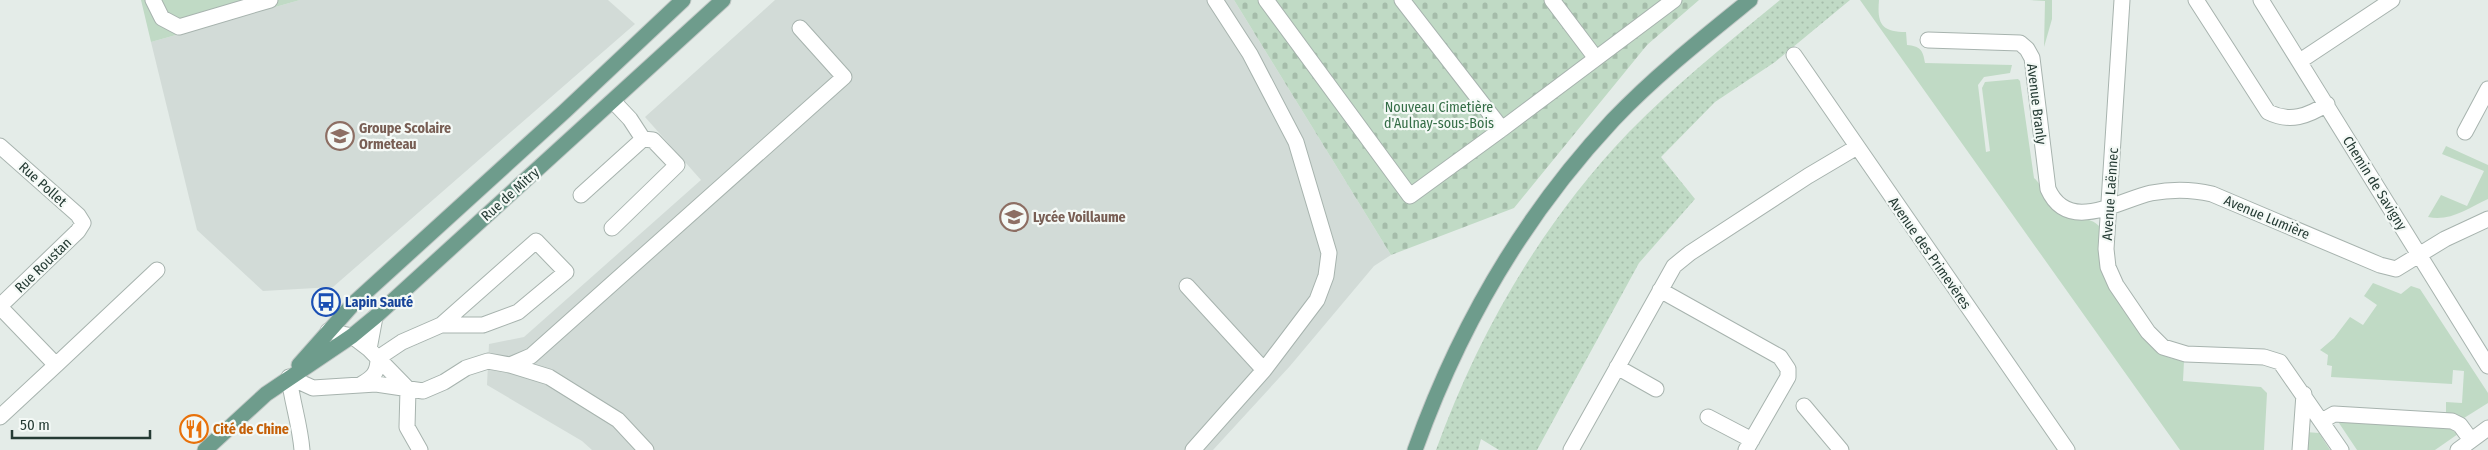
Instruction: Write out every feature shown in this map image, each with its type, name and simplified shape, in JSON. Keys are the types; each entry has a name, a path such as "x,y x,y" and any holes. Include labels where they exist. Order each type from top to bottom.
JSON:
{"main road":[{"name":"Rue de Mitry","path":"289,377 354,302 565,111 683,0"},
{"name":"Rue de Mitry","path":"205,450 266,394 352,336 374,317 723,0"},
{"path":"1415,450 1437,390 1480,302 1538,211 1614,120 1674,62 1750,0"}],"street":[{"path":"154,0 162,18 179,27 270,0"},
{"path":"1193,450 1264,370 1316,300 1326,276 1329,253 1296,142 1250,54 1215,0"},
{"path":"1266,0 1410,196 1674,0"},
{"path":"1402,0 1502,129"},
{"path":"1552,0 1595,57"},
{"name":"Avenue Laënnec","path":"2122,0 2107,259 2116,286 2155,341 2173,352 2272,358 2284,365 2341,450"},
{"path":"2196,0 2268,112 2276,116 2306,117 2327,104"},
{"name":"Chemin de Savigny","path":"2261,0 2300,60 2488,366"},
{"path":"2300,60 2392,0"},
{"path":"510,365 531,356 844,77 800,28"},
{"name":"Avenue Branly","path":"1928,40 2020,43 2027,49 2032,58 2048,189 2052,198 2061,206 2089,213 2109,206"},
{"name":"Avenue des Primevères","path":"1794,55 2067,450"},
{"path":"2465,132 2488,89"},
{"path":"613,101 630,119 643,139"},
{"path":"581,195 643,139 653,140 677,165 612,228"},
{"name":"Rue Pollet","path":"0,146 78,215 83,223"},
{"path":"1571,450 1674,266 1690,253 1808,176 1857,148"},
{"name":"Avenue Lumière","path":"2109,206 2152,193 2194,190 2212,194 2385,267 2396,269 2445,239 2488,220"},
{"name":"Rue Roustan","path":"0,306 78,231 83,223"},
{"path":"374,353 441,325 536,240 566,272 518,312 483,324 441,325"},
{"path":"0,417 157,270"},
{"path":"1187,286 1264,370"},
{"path":"1660,290 1780,357 1788,369 1788,377 1749,445 1708,417"},
{"path":"0,306 56,366"},
{"path":"360,385 372,378 378,370 374,353 374,317"},
{"path":"328,331 352,336 374,353 408,389 407,426 420,450"},
{"path":"289,377 313,388 376,384 423,391 444,382 466,368 488,361 510,365 549,378 618,420 646,450"},
{"path":"1617,367 1656,389"},
{"path":"289,377 292,401 301,428 302,450"},
{"path":"2300,450 2304,394"},
{"path":"1804,406 1838,449"},
{"path":"2322,421 2334,414 2452,421 2460,425 2471,440"},
{"path":"2458,450 2487,431"}],"shaded area":[{"name":"Groupe Scolaire Ormeteau","path":"300,0 608,0 635,24 333,287 263,291 197,230 151,42"},
{"name":"Lycée Voillaume","path":"775,0 1234,0 1391,255 1374,266 1290,366 1213,450 592,450 582,441 487,385 489,344 524,337 701,180 645,117"}],"green space":[{"path":"141,0 300,0 151,42"},
{"name":"Nouveau Cimetière d'Aulnay-sous-Bois","path":"1234,0 1699,0 1647,45 1514,208 1391,255"},
{"path":"1780,0 1850,0 1775,62 1715,102 1661,157 1695,199 1639,263 1537,450 1499,450 1481,439 1478,450 1436,450 1472,363 1493,322 1541,241 1568,203 1597,167 1647,114 1703,64"},
{"path":"1860,0 1879,0 1879,15 1882,25 1891,30 1906,32 1907,45 1920,49 1925,63 2012,65 2010,73 1984,77 1978,85 1986,152 1990,151 1982,88 1985,82 2018,79 2020,81 2034,178 2050,204 2058,212 2086,219 2100,227 2100,253 2157,351 2170,358 2184,361 2183,381 2261,387 2267,393 2264,450 2180,450"},
{"path":"2030,0 2052,0 2052,19 2044,47 2045,1"},
{"path":"2446,146 2488,165 2488,199 2451,216 2444,218 2428,217 2441,195 2467,206 2484,171 2442,154"},
{"path":"2373,283 2401,294 2411,286 2420,289 2488,393 2488,403 2464,418 2446,415 2446,402 2462,403 2464,371 2453,370 2452,384 2331,377 2332,366 2327,365 2328,355 2320,350 2334,338 2350,317 2363,325 2377,305 2364,296"},
{"path":"2340,422 2447,427 2458,434 2435,450 2357,450"},
{"path":"2306,432 2319,433 2330,450 2305,450"}],"place":[{"name":"Groupe Scolaire Ormeteau","path":"340,136"},
{"name":"Lycée Voillaume","path":"1014,217"},
{"name":"Lapin Sauté","path":"326,302"},
{"name":"Cité de Chine","path":"194,429"}]}
